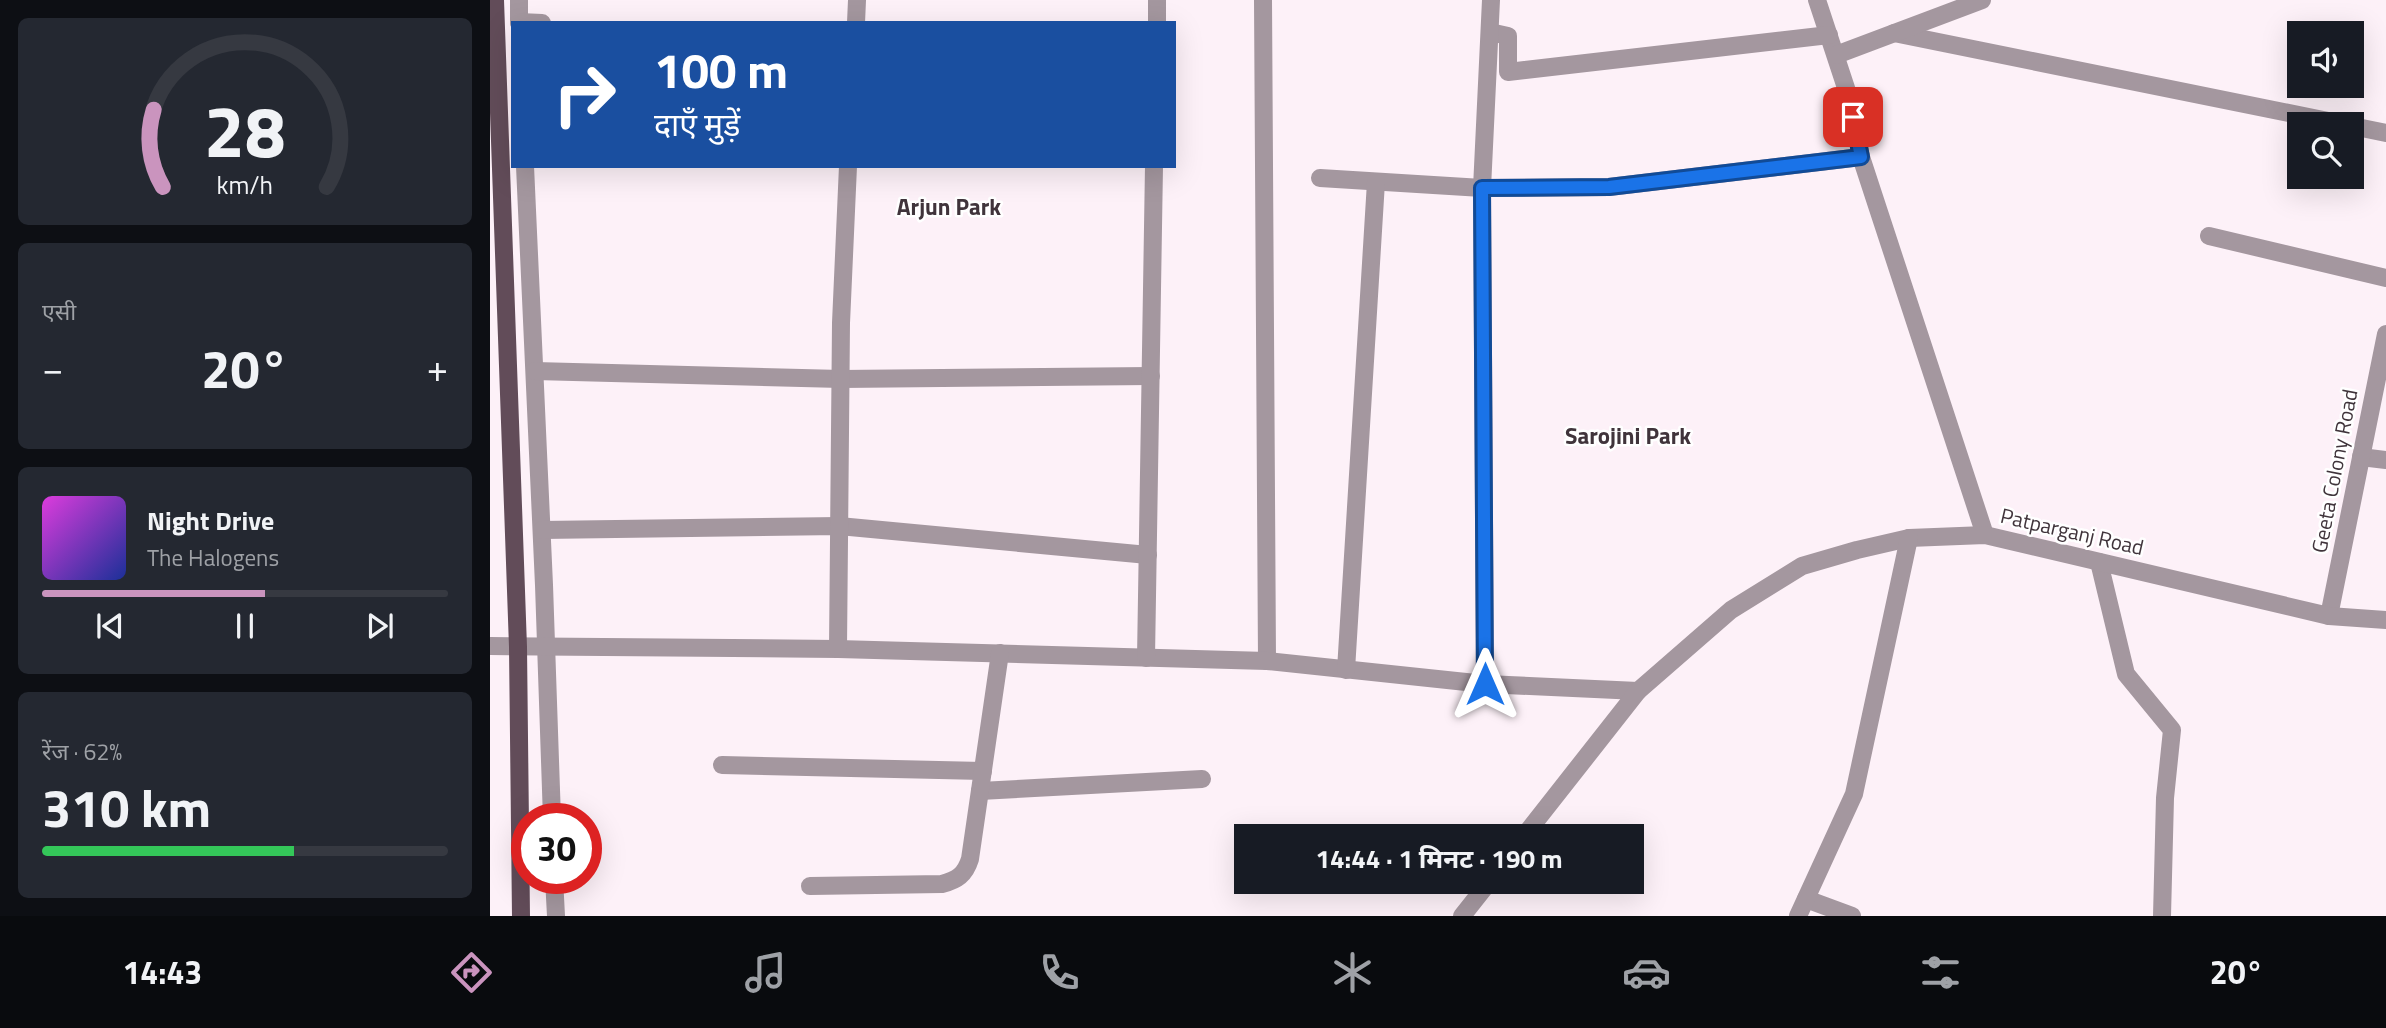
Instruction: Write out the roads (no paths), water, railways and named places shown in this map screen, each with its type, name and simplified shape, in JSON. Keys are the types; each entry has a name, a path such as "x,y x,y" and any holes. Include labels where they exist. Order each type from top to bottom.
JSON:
{"main road":[{"path":"495,0 518,647 521,916"}],"street":[{"path":"519,0 519,21"},
{"path":"856,21 857,0"},
{"path":"1157,0 1157,21"},
{"path":"1263,0 1267,661"},
{"path":"1485,684 1482,188 1491,0"},
{"path":"1817,0 1849,97 1861,157 1985,535"},
{"path":"1836,55 1982,0"},
{"path":"1490,32 1508,36 1508,72 1829,35"},
{"path":"1894,33 2287,113"},
{"path":"2364,128 2386,133"},
{"path":"1320,178 1482,188 1609,187 1861,157"},
{"path":"525,168 551,803"},
{"path":"838,649 841,379 848,168"},
{"path":"1146,658 1154,168"},
{"path":"1346,670 1376,182"},
{"path":"2209,236 2386,278"},
{"name":"Geeta Colony Road","path":"2329,616 2386,334"},
{"path":"535,370 841,379 1151,376"},
{"path":"2361,457 2386,460"},
{"path":"542,530 839,526 1148,555"},
{"name":"Patparganj Road","path":"1533,824 1638,691 1731,610 1802,566 1909,538 1985,535 2329,616 2386,620"},
{"path":"1798,916 1854,794 1909,538"},
{"path":"2099,562 2126,674 2172,730 2165,798 2162,916"},
{"path":"490,646 838,649 1267,661 1485,684 1638,691"},
{"path":"810,886 942,884 957,881 967,869 1000,653"},
{"path":"722,765 983,771"},
{"path":"980,791 1202,779"},
{"path":"555,894 556,916"},
{"path":"1462,916 1479,894"},
{"path":"1806,899 1852,916"}],"district":[{"name":"Arjun Park","path":"949,207"},
{"name":"Sarojini Park","path":"1628,436"}]}
